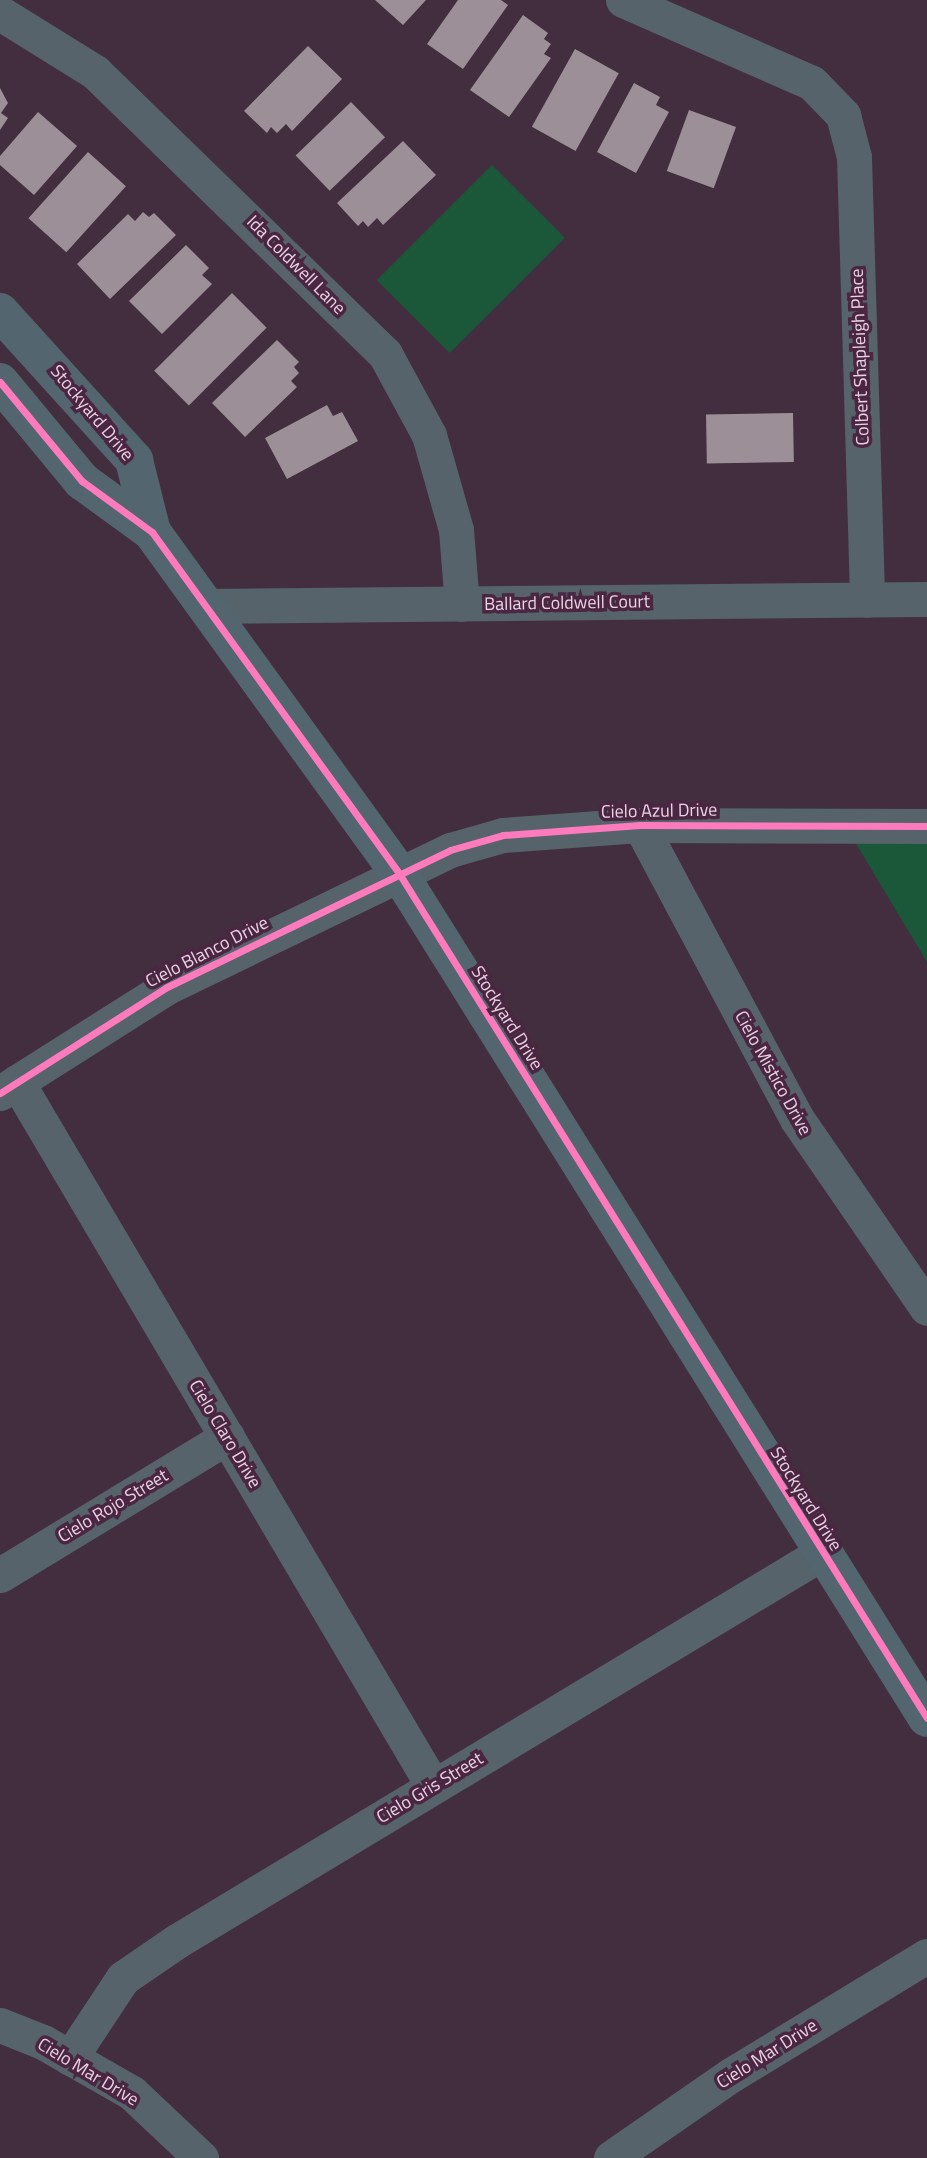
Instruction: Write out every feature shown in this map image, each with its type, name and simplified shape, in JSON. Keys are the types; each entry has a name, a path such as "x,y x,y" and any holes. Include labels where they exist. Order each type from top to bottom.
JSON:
{"street":[{"name":"Colbert Shapleigh Place","path":"623,0 811,83 843,115 854,157 867,600"},
{"name":"Ida Coldwell Lane","path":"0,13 95,72 385,354 429,435 456,530 461,604"},
{"name":"Stockyard Drive","path":"0,312 134,460 152,532"},
{"name":"Stockyard Drive","path":"0,382 82,481 152,532 400,875 927,1718"},
{"name":"Ballard Coldwell Court","path":"206,606 927,599"},
{"name":"Cielo Azul Drive","path":"400,875 450,850 503,835 640,825 927,826"},
{"name":"Cielo Mistico Drive","path":"640,825 797,1119 927,1308"},
{"name":"Cielo Blanco Drive","path":"8,1087 167,987 400,875"},
{"name":"Cielo Claro Drive","path":"8,1087 226,1437 433,1786"},
{"name":"Cielo Rojo Street","path":"0,1576 226,1437"},
{"name":"Cielo Gris Street","path":"70,2058 123,1978 433,1786 822,1553"},
{"name":"Cielo Mar Drive","path":"611,2158 731,2075 927,1956"},
{"name":"Cielo Mar Drive","path":"0,2025 70,2058 132,2093 201,2158"}],"green space":[{"path":"492,165 565,238 450,353 377,280"},
{"path":"855,842 927,843 927,962"}],"building":[{"path":"375,0 426,0 403,25"},
{"path":"458,0 501,0 508,5 463,69 427,44"},
{"path":"523,15 548,33 544,39 551,44 544,54 551,58 509,117 470,90"},
{"path":"308,46 342,79 292,131 286,124 277,133 271,127 267,133 244,111"},
{"path":"575,49 619,73 576,151 532,127"},
{"path":"634,83 660,97 656,105 669,112 636,173 597,152"},
{"path":"0,88 8,103 1,113 8,118 0,130"},
{"path":"351,102 385,137 330,191 296,155"},
{"path":"689,110 736,127 714,188 667,171"},
{"path":"38,112 77,146 34,195 0,165 0,156"},
{"path":"403,141 436,175 383,225 377,218 368,227 363,221 358,226 337,203"},
{"path":"88,152 126,186 66,252 28,218"},
{"path":"143,212 149,217 154,213 176,235 110,299 77,264 128,214 135,221"},
{"path":"186,245 209,268 202,275 212,284 162,334 129,301"},
{"path":"232,293 267,328 189,405 154,371"},
{"path":"277,340 299,362 294,367 299,373 291,381 297,387 245,437 212,403"},
{"path":"327,405 333,416 342,412 358,441 287,479 265,438"},
{"path":"793,413 794,462 707,464 706,415"}],"cycle path":[{"path":"0,382 82,481 152,532 400,875 927,1718"},
{"path":"0,1093 167,987 450,850 503,835 640,825 927,826"}]}
